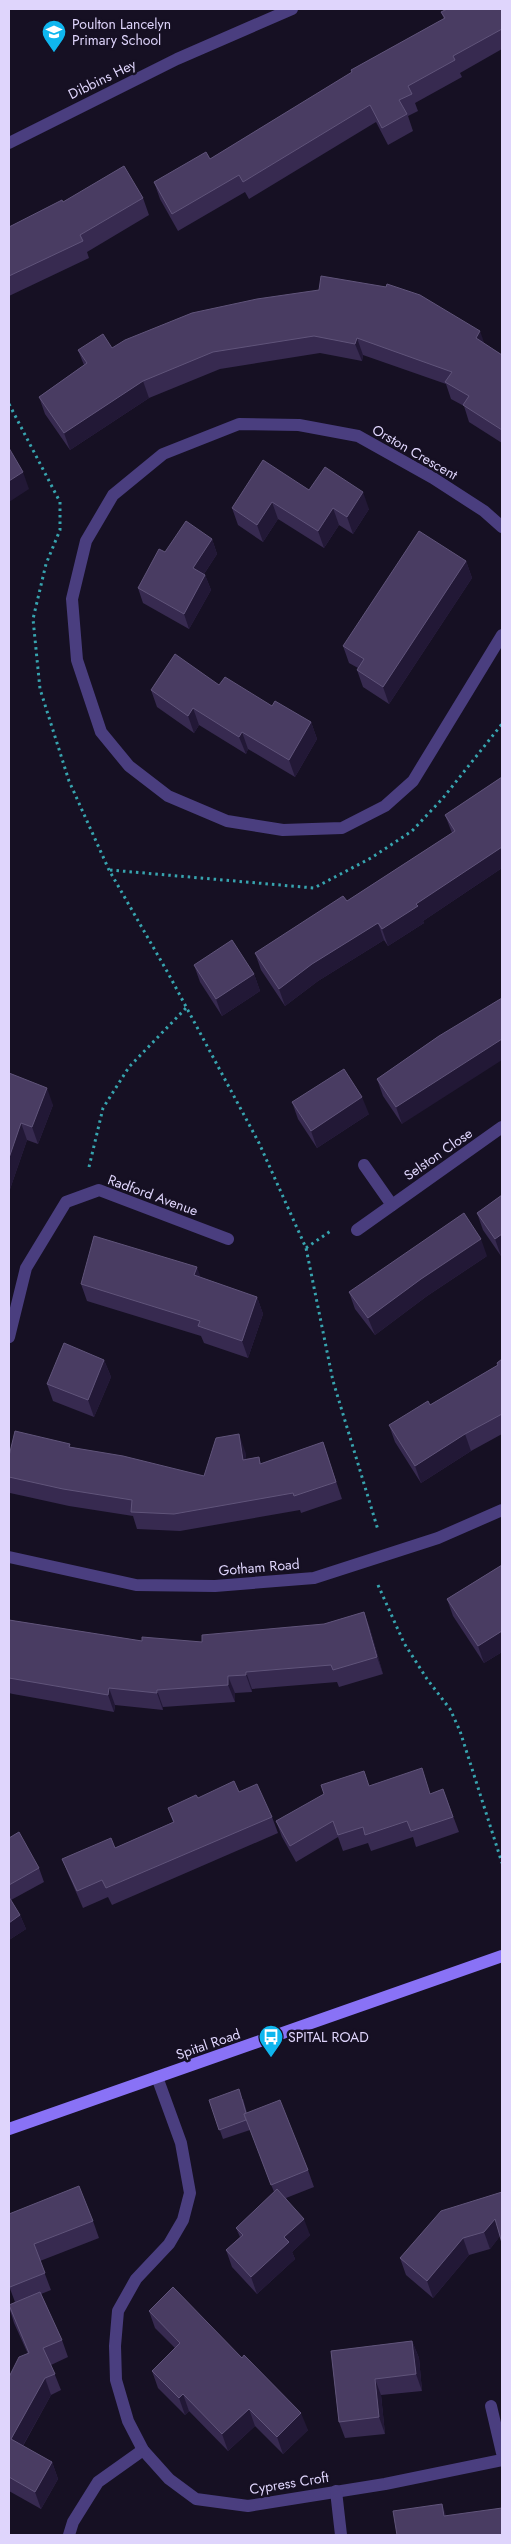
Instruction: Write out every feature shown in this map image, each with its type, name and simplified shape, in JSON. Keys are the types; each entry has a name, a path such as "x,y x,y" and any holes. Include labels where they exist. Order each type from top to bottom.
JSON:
{"main road":[{"name":"Spital Road","path":"9,2129 502,1956"}],"street":[{"name":"Dibbins Hey","path":"9,143 177,59 292,9"},
{"name":"Orston Crescent","path":"502,527 484,511 433,478 358,436 299,425 239,424 163,454 114,495 86,541 72,599 77,660 101,732 129,766 168,796 227,821 283,830 342,828 385,806 413,782 502,635"},
{"name":"Selston Close","path":"358,1230 502,1127"},
{"path":"364,1165 392,1205"},
{"name":"Radford Avenue","path":"9,1337 26,1268 66,1202 99,1190 228,1239"},
{"name":"Gotham Road","path":"9,1557 136,1585 215,1586 314,1578 438,1538 502,1510"},
{"name":"Cypress Croft","path":"157,2077 182,2143 190,2193 183,2220 169,2244 136,2278 118,2311 115,2346 116,2380 128,2421 143,2450 170,2479 196,2499 248,2506 502,2460"},
{"path":"491,2406 502,2453"},
{"path":"69,2535 73,2522 98,2482 143,2450"},
{"path":"336,2491 341,2535"}],"path":[{"path":"9,404 60,502 60,530 46,564 33,619 40,689 69,781 109,870 259,1143 306,1248 333,1381 386,1555"},
{"path":"82,1196 103,1108 129,1067 186,1008"},
{"path":"370,1560 386,1605 404,1643 427,1679 450,1709 460,1731 502,1863"}],"building":[{"path":"447,9 502,9 502,29 453,56 455,60 408,86 412,94 399,100 407,114 382,128 370,105 243,182 239,175 172,214 154,182 206,152 210,159 352,72 351,70 445,18 441,12"},
{"path":"124,166 143,198 80,235 83,241 9,276 9,227 62,200 63,202"},
{"path":"321,276 386,287 387,284 420,295 480,331 476,338 502,355 502,430 463,405 469,396 445,382 452,372 357,338 355,344 314,336 213,352 143,381 64,433 39,397 87,363 78,350 103,334 112,348 125,340 192,313 257,299 319,290"},
{"path":"9,448 23,472 9,481"},
{"path":"263,460 309,490 325,467 363,492 347,517 333,508 318,531 272,502 257,525 232,508"},
{"path":"186,521 212,539 193,568 205,575 184,614 138,588 159,549 165,552"},
{"path":"419,531 466,561 383,687 357,670 364,659 343,646"},
{"path":"175,654 219,685 225,677 272,706 275,701 311,722 289,760 242,732 239,737 193,708 188,716 151,690"},
{"path":"502,777 502,847 382,929 378,923 312,964 279,989 255,953 343,896 347,901 455,831 445,815"},
{"path":"232,940 254,974 216,999 194,965"},
{"path":"502,998 502,1039 396,1107 377,1079 439,1036"},
{"path":"344,1069 362,1097 311,1131 292,1102"},
{"path":"9,1073 47,1088 32,1127 21,1123 9,1158"},
{"path":"502,1195 502,1234 495,1239 477,1213"},
{"path":"464,1213 481,1239 421,1279 368,1318 349,1292"},
{"path":"94,1236 197,1267 194,1275 257,1297 242,1341 198,1326 200,1321 81,1284"},
{"path":"64,1343 104,1360 88,1400 47,1384"},
{"path":"502,1359 502,1414 465,1434 415,1466 389,1425 428,1401 430,1405 498,1365 497,1363"},
{"path":"15,1431 70,1444 69,1447 123,1456 204,1476 216,1438 239,1434 243,1460 259,1457 260,1464 323,1442 336,1482 294,1496 293,1493 174,1514 131,1512 132,1500 63,1489 9,1477 9,1456"},
{"path":"502,1565 502,1631 478,1646 447,1599"},
{"path":"364,1612 377,1657 333,1670 331,1665 246,1672 246,1675 228,1676 228,1685 157,1690 157,1693 109,1688 108,1695 9,1678 9,1620 142,1641 142,1637 202,1642 202,1635 324,1624"},
{"path":"422,1768 430,1794 443,1789 453,1817 411,1831 407,1821 365,1835 363,1827 338,1835 333,1821 290,1846 276,1821 324,1794 321,1785 364,1771 369,1786"},
{"path":"234,1781 239,1792 257,1784 272,1817 106,1888 102,1880 77,1891 62,1859 111,1838 115,1848 174,1822 168,1808 196,1795 198,1798"},
{"path":"19,1832 39,1868 9,1885 9,1838"},
{"path":"9,1897 20,1915 9,1923"},
{"path":"239,2089 246,2113 244,2114 246,2120 219,2130 209,2100"},
{"path":"280,2100 308,2170 271,2185 244,2114"},
{"path":"79,2186 93,2221 34,2244 45,2273 10,2287 9,2214"},
{"path":"277,2189 304,2219 284,2237 289,2242 251,2277 226,2250 243,2235 236,2228"},
{"path":"502,2192 502,2243 495,2219 484,2232 463,2238 427,2281 400,2258 441,2211"},
{"path":"173,2287 242,2358 244,2355 301,2413 277,2437 249,2409 222,2434 183,2394 179,2398 152,2371 180,2343 149,2311"},
{"path":"40,2292 62,2340 43,2348 55,2374 45,2378 11,2439 52,2462 35,2492 9,2477 9,2377 19,2357 29,2353 9,2305"},
{"path":"412,2341 416,2374 375,2379 379,2417 339,2422 331,2351"},
{"path":"442,2504 444,2516 502,2508 502,2535 397,2535 393,2511"}],"place":[{"name":"Poulton Lancelyn Primary School","path":"54,53"},
{"name":"SPITAL ROAD","path":"271,2058"}]}
